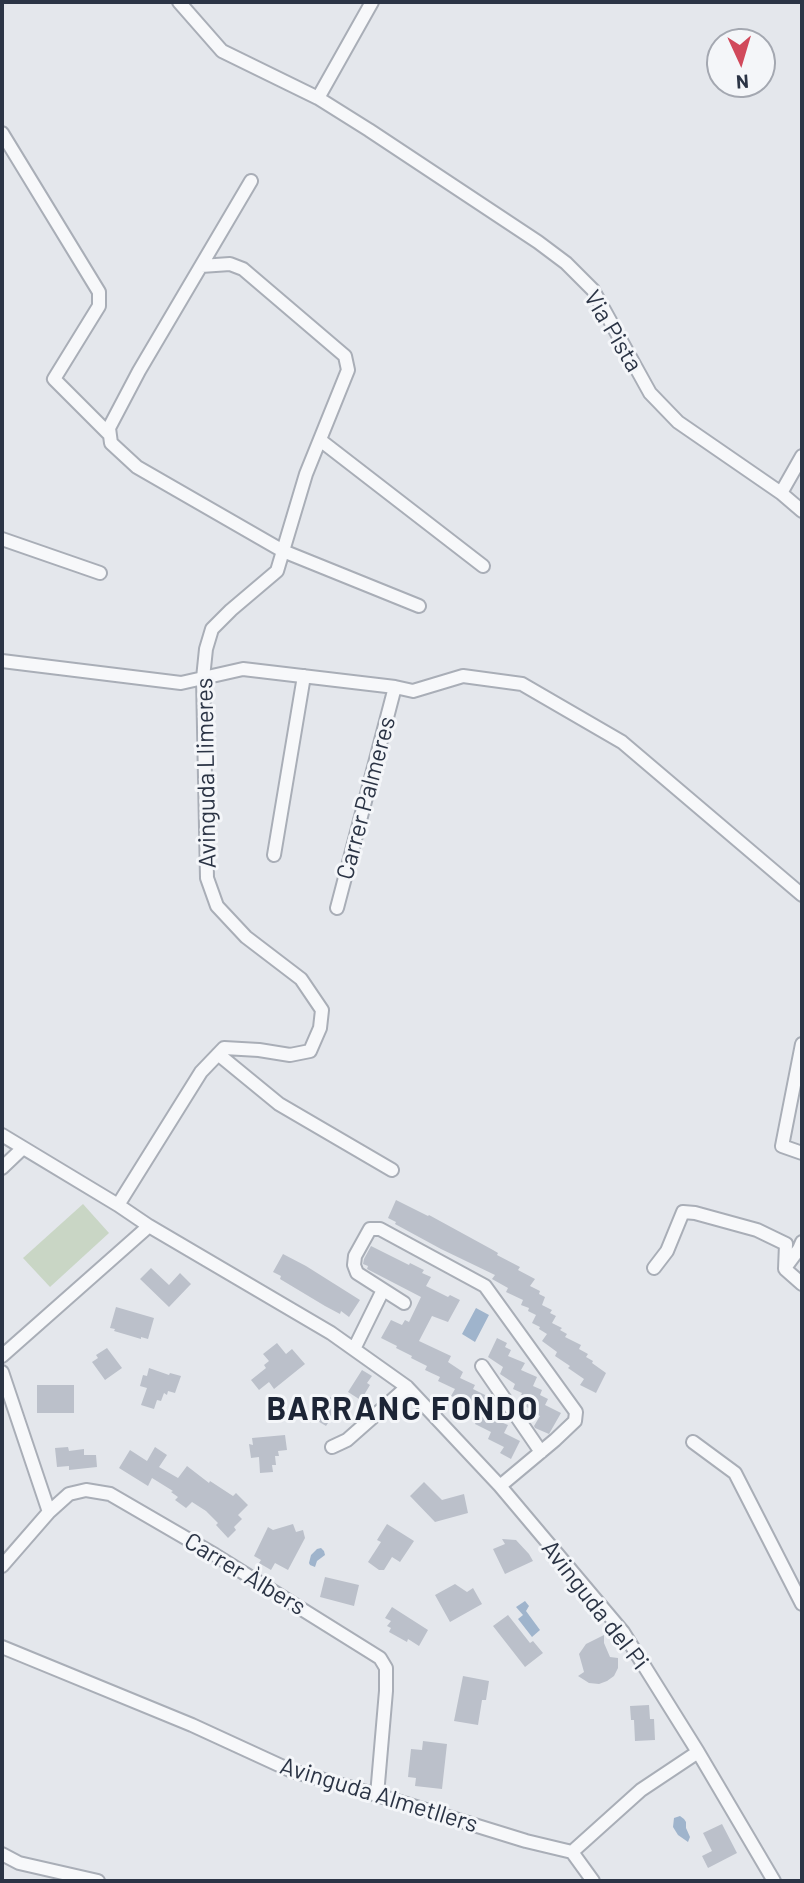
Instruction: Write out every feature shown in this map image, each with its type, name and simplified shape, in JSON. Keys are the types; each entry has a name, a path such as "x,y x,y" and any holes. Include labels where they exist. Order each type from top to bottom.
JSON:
{"street":[{"name":"Via Pista","path":"179,2 222,51 318,98 538,242 566,264 593,290 650,393 678,422 781,492 802,511"},
{"path":"318,98 372,2"},
{"path":"2,134 99,292 99,306 54,379 110,435"},
{"path":"251,181 108,428 111,443 137,467 283,551 419,606"},
{"name":"Avinguda Llimeres","path":"201,266 230,264 243,270 345,356 348,370 306,474 277,571 212,629 206,649 203,678 208,878 217,906 246,937 301,979 322,1010 320,1028 310,1051 289,1055 224,1048 218,1054"},
{"path":"320,440 483,566"},
{"path":"781,492 802,456"},
{"path":"2,539 100,573"},
{"name":"Carrer Palmeres","path":"2,661 181,683 243,669 413,691 463,676 522,684 622,742 802,895"},
{"path":"274,855 304,676"},
{"name":"Carrer Palmeres","path":"337,908 395,687"},
{"path":"802,1044 782,1146 802,1153"},
{"path":"2,1135 118,1205 201,1072 218,1054 279,1104 392,1170"},
{"path":"2,1168 23,1148"},
{"name":"Avinguda del Pi","path":"118,1205 331,1333 407,1387 500,1486 623,1632 774,1881"},
{"path":"654,1268 667,1251 683,1212 757,1230 786,1244 785,1269"},
{"path":"2,1356 149,1226"},
{"path":"404,1303 357,1273 355,1256 370,1229 380,1229 485,1286 576,1412 575,1420 500,1486"},
{"path":"785,1269 802,1242"},
{"path":"785,1269 802,1284"},
{"path":"354,1349 383,1290"},
{"path":"482,1366 541,1452"},
{"path":"2,1372 49,1512"},
{"path":"332,1447 347,1440 407,1387"},
{"path":"693,1442 735,1472 802,1604"},
{"name":"Carrer Àlbers","path":"2,1566 49,1512 69,1494 86,1490 110,1494 215,1555 380,1658 386,1668 386,1691 377,1795"},
{"name":"Avinguda Almetllers","path":"2,1647 192,1725 292,1771 526,1841 572,1852"},
{"path":"593,1881 572,1852 641,1790 698,1752"},
{"path":"2,1854 19,1863 98,1881"}],"green space":[{"path":"83,1204 109,1233 50,1287 23,1258"}],"water":[{"path":"476,1308 489,1315 475,1342 462,1334"},
{"path":"321,1548 325,1555 317,1561 315,1567 310,1565 311,1555"},
{"path":"525,1601 529,1606 526,1611 540,1630 532,1637 518,1619 523,1615 516,1607"},
{"path":"680,1816 686,1822 690,1837 688,1842 678,1835 673,1827 674,1818"}],"building":[{"path":"396,1200 493,1250 520,1267 518,1270 535,1279 530,1286 545,1297 542,1305 552,1310 550,1313 556,1316 552,1323 562,1328 560,1330 567,1334 565,1337 581,1345 579,1349 588,1354 586,1357 606,1373 596,1393 580,1385 584,1379 568,1368 570,1366 555,1356 557,1352 542,1341 547,1334 532,1323 536,1315 521,1305 523,1300 506,1292 508,1288 492,1279 495,1275 441,1249 388,1218"},
{"path":"371,1246 424,1270 422,1273 431,1277 426,1286 460,1300 448,1322 432,1316 419,1341 451,1356 448,1362 463,1372 460,1378 475,1385 473,1389 489,1397 484,1407 494,1412 491,1418 508,1425 504,1433 520,1441 511,1459 500,1453 504,1447 488,1439 491,1432 475,1424 478,1417 463,1410 466,1403 451,1396 455,1389 438,1381 440,1377 425,1370 427,1366 381,1338 391,1320 402,1325 405,1320 409,1322 421,1297 367,1269 368,1266 363,1264"},
{"path":"283,1254 360,1300 349,1317 280,1279 281,1276 273,1272"},
{"path":"151,1268 169,1285 180,1273 191,1284 169,1307 140,1279"},
{"path":"116,1307 154,1318 148,1339 110,1328"},
{"path":"497,1338 507,1343 505,1347 511,1350 508,1356 525,1363 521,1370 537,1377 533,1386 542,1390 540,1395 548,1399 545,1405 561,1413 549,1434 535,1428 540,1416 524,1406 528,1398 513,1389 515,1384 500,1374 503,1367 488,1357"},
{"path":"277,1343 286,1354 292,1349 305,1364 274,1389 269,1382 259,1390 251,1380 266,1368 264,1365 269,1361 263,1354"},
{"path":"107,1348 122,1368 105,1380 92,1362 98,1358 96,1355"},
{"path":"149,1368 181,1376 175,1393 164,1393 161,1401 157,1400 154,1409 141,1405 147,1388 140,1386 143,1375 147,1376"},
{"path":"362,1370 372,1376 367,1383 370,1385 359,1399 348,1392"},
{"path":"37,1385 74,1385 74,1413 37,1413"},
{"path":"330,1397 340,1403 335,1411 338,1413 326,1426 316,1420"},
{"path":"285,1435 287,1450 278,1451 279,1456 275,1456 276,1465 272,1465 273,1472 260,1473 259,1457 251,1458 249,1444 253,1445 252,1438"},
{"path":"68,1447 69,1451 84,1449 84,1455 96,1455 97,1467 69,1470 69,1466 57,1467 55,1448"},
{"path":"155,1447 167,1455 159,1467 178,1478 187,1466 209,1483 210,1481 233,1496 236,1493 248,1505 238,1515 242,1519 228,1538 206,1511 192,1502 186,1508 175,1500 178,1497 171,1492 173,1491 152,1478 148,1486 119,1468 130,1450 147,1461"},
{"path":"424,1482 442,1500 464,1494 468,1513 435,1522 410,1496"},
{"path":"293,1524 296,1532 303,1530 305,1538 288,1570 275,1563 271,1570 259,1563 261,1560 254,1556 268,1527 273,1530"},
{"path":"387,1524 414,1541 400,1562 392,1557 384,1570 379,1570 368,1562 381,1542 377,1540"},
{"path":"502,1539 516,1540 533,1561 505,1574 493,1549 505,1544"},
{"path":"325,1577 359,1585 354,1606 320,1597"},
{"path":"455,1584 467,1592 473,1588 482,1604 450,1622 435,1595"},
{"path":"392,1607 428,1630 419,1646 389,1632 391,1628 387,1626 391,1621 385,1618"},
{"path":"508,1615 530,1643 533,1641 543,1653 525,1667 493,1626"},
{"path":"604,1635 604,1643 610,1657 618,1658 618,1668 614,1676 607,1681 589,1683 578,1676 584,1672 579,1654 586,1644"},
{"path":"463,1676 489,1681 486,1700 482,1700 478,1725 454,1721"},
{"path":"649,1705 650,1719 654,1719 655,1740 635,1741 630,1706"},
{"path":"423,1741 447,1744 442,1789 415,1786 416,1778 408,1777 411,1749 422,1750"},
{"path":"722,1824 737,1853 708,1868 702,1856 712,1851 703,1833"}],"district":[{"name":"BARRANC FONDO","path":"403,1409"}]}
